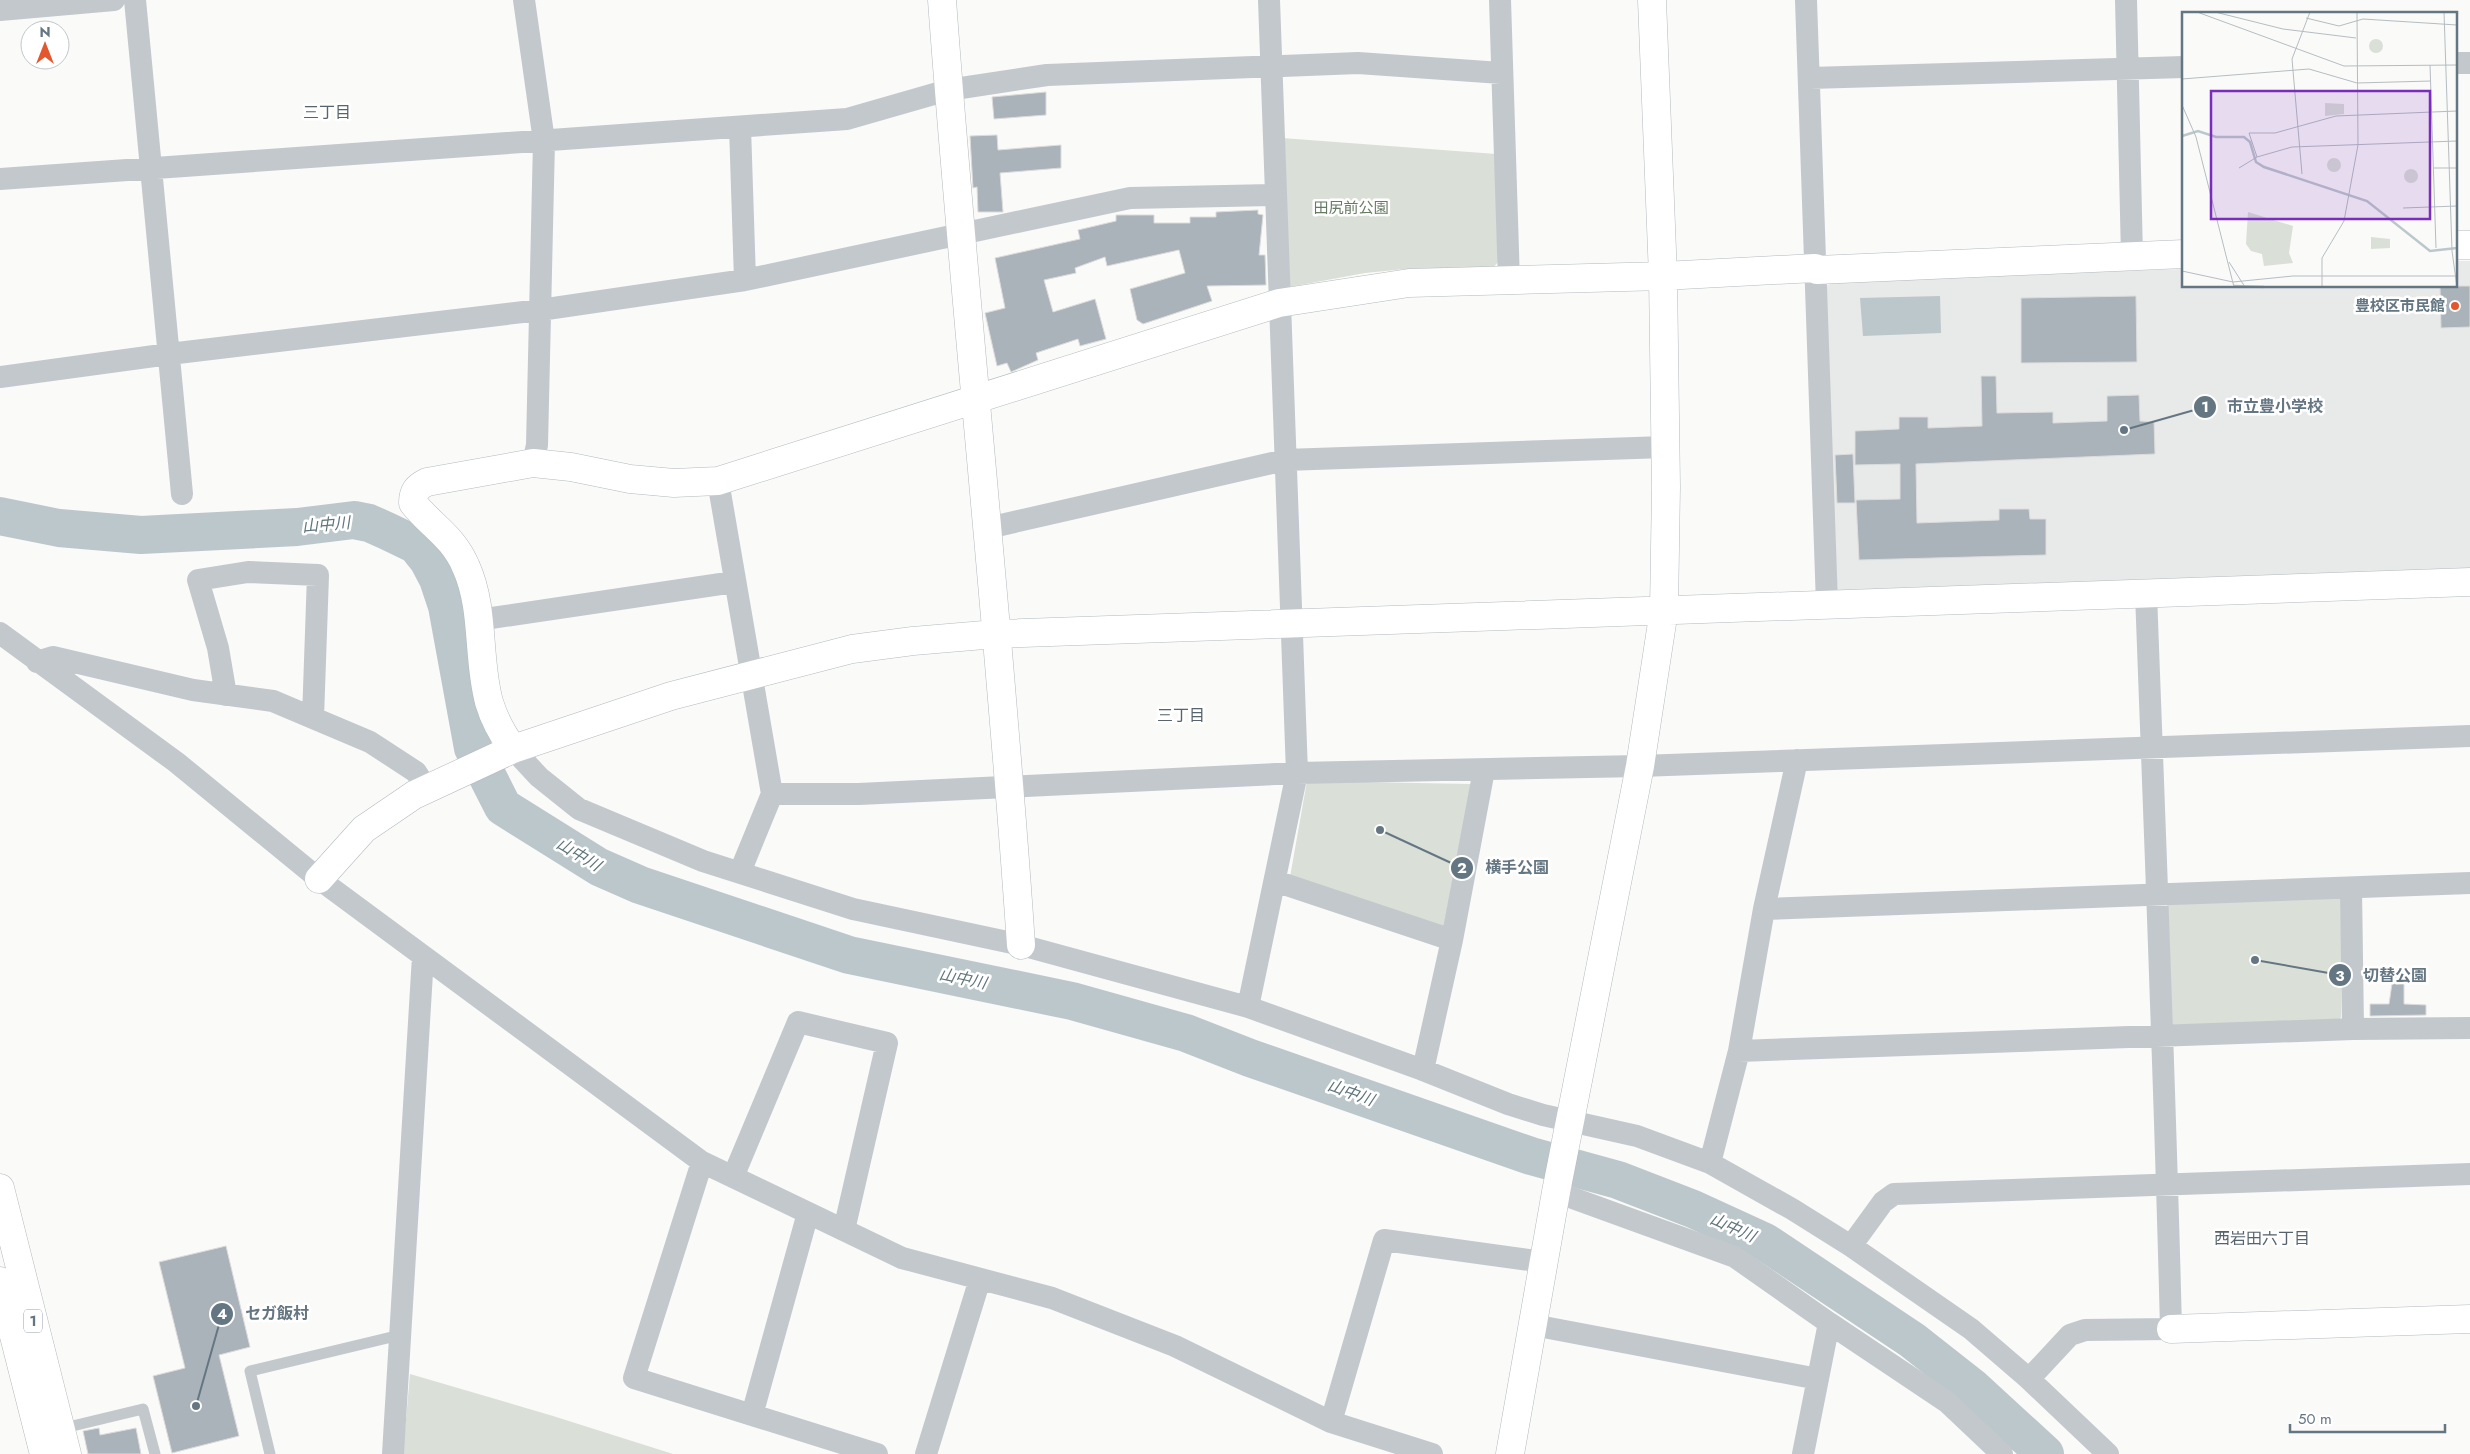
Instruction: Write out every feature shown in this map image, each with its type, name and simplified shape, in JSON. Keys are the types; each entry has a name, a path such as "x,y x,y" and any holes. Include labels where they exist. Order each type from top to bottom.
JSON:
{"main road":[{"path":"942,0 960,236 977,398 996,634 1011,788 1021,945"},
{"path":"1510,1454 1557,1188 1640,766 1664,610 1663,276 1652,0"},
{"path":"513,749 501,731 489,702 478,620 466,567 453,544 413,503 413,496 418,487 427,482 533,463 571,467 630,479 674,483 718,481 1279,303 1409,283 1509,282 2182,254"},
{"path":"319,879 364,829 427,789 513,749 671,696 852,649 913,641 996,634 2470,582"},
{"name":"1","path":"0,1188 64,1442"},
{"name":"1","path":"1,1287 44,1454"},
{"path":"2171,1329 2470,1319"}],"street":[{"path":"0,10 114,0"},
{"path":"135,0 182,494"},
{"path":"524,0 544,141 537,445 533,463"},
{"path":"1248,1007 1297,774 1290,624 1269,0"},
{"path":"1500,0 1509,282"},
{"path":"1806,0 1827,604"},
{"path":"2126,0 2132,256"},
{"path":"0,178 847,119 948,90 1047,75 1358,63 1501,73"},
{"path":"1810,78 2182,67"},
{"path":"740,127 745,280"},
{"path":"0,376 540,310 745,280 960,236 1130,198 1275,195"},
{"path":"988,528 1285,460 1665,448"},
{"path":"718,481 772,794 740,872"},
{"path":"226,695 218,648 198,580 248,572 318,575 313,718"},
{"path":"478,620 734,582"},
{"path":"2029,1379 2070,1336 2077,1332 2171,1329 2163,1037 2156,895 2146,593"},
{"path":"0,633 37,662 176,762 319,879 702,1162 902,1258 1052,1298 1175,1346 1331,1422 1432,1454"},
{"path":"37,662 53,657 193,690 273,701 370,742 416,772 427,789"},
{"path":"772,794 859,794 1297,774 1640,766 2470,736"},
{"path":"513,749 539,777 579,809 703,861 852,909 1021,945 1248,1007 1423,1070 1508,1104 1570,1125 1637,1136 1710,1163 1792,1208 1852,1246 1971,1329 2029,1379 2108,1454"},
{"path":"1710,1163 1739,1051 1764,909 1797,760"},
{"path":"1423,1070 1452,940 1484,770"},
{"path":"1274,881 1452,940"},
{"path":"1764,909 2470,883"},
{"path":"2351,888 2354,1030"},
{"path":"393,1454 423,956"},
{"path":"733,1177 798,1022 887,1043 844,1230"},
{"path":"1739,1051 2354,1030 2470,1028"},
{"path":"702,1162 634,1378 877,1454"},
{"path":"1852,1246 1883,1202 1894,1194 2167,1183 2470,1174"},
{"path":"1557,1188 1735,1257 1946,1402 2002,1454"},
{"path":"752,1415 808,1213"},
{"path":"1331,1422 1384,1240 1544,1262"},
{"path":"926,1454 980,1279"},
{"path":"1803,1454 1829,1323"},
{"path":"1532,1325 1818,1379"}],"lane":[{"path":"270,1454 250,1371 400,1335"},
{"path":"64,1442 143,1409 155,1454"}],"shaded area":[{"path":"2458,261 2470,261 2470,568 1837,593 1824,287 1838,280 2182,269 2182,288 2458,288"},
{"path":"1940,296 1941,333 1863,336 1860,298"}],"green space":[{"name":"田尻前公園","path":"1282,138 1496,154 1498,262 1493,268 1405,269 1365,273 1289,287"},
{"path":"1307,781 1471,784 1444,926 1290,877"},
{"path":"2338,895 2342,899 2341,1017 2337,1024 2170,1030 2167,903"},
{"path":"410,1374 553,1416 673,1454 403,1454"}],"building":[{"path":"1046,92 1046,115 994,119 992,97"},
{"path":"997,135 998,150 1061,145 1061,168 1000,173 1003,212 978,212 977,187 973,188 970,136"},
{"path":"1258,210 1258,214 1263,215 1259,255 1265,255 1266,285 1207,286 1212,301 1143,324 1137,320 1130,289 1185,273 1179,250 1107,266 1105,257 1075,268 1076,273 1044,280 1053,312 1095,299 1106,339 1080,346 1078,339 1036,353 1038,360 1011,372 1007,363 997,366 985,313 1005,308 995,258 1080,239 1078,230 1116,221 1116,215 1154,215 1154,223 1190,223 1190,217 1216,217 1216,212"},
{"name":"豊校区市民館","path":"2470,286 2470,327 2441,328 2440,288"},
{"path":"2136,296 2137,362 2021,363 2021,298"},
{"path":"1981,376 1996,376 1997,413 2053,412 2053,423 2107,421 2107,396 2139,395 2140,421 2154,422 2155,454 1916,464 1917,523 1999,520 1999,509 2029,509 2030,519 2046,519 2046,555 1859,560 1856,500 1900,499 1900,464 1855,465 1855,431 1899,429 1899,417 1928,417 1928,428 1982,426"},
{"path":"1853,454 1855,503 1837,503 1835,455"},
{"path":"2394,970 2404,971 2404,1004 2426,1005 2426,1015 2370,1016 2370,1004 2389,1004"},
{"path":"226,1246 250,1347 219,1355 239,1436 172,1453 153,1376 185,1368 159,1262"},
{"path":"99,1428 100,1435 136,1428 141,1454 88,1454 83,1431"}],"waterway":[{"name":"山中川","path":"0,516 59,528 141,535 297,527 354,520 369,523 387,531 416,545 428,560 438,579 447,606 473,748 503,807 599,867 640,885 849,955 1072,1001 1186,1033 1250,1058 1531,1156 1618,1180 1693,1209 1765,1242 1912,1340 1973,1388 2045,1454"}],"place":[{"name":"豊校区市民館","path":"2455,306"},
{"name":"市立豊小学校","path":"2124,430"},
{"name":"横手公園","path":"1380,830"},
{"name":"切替公園","path":"2255,960"},
{"name":"セガ飯村","path":"196,1406"}],"district":[{"name":"三丁目","path":"327,112"},
{"name":"三丁目","path":"1181,715"},
{"name":"西岩田六丁目","path":"2262,1238"}]}
